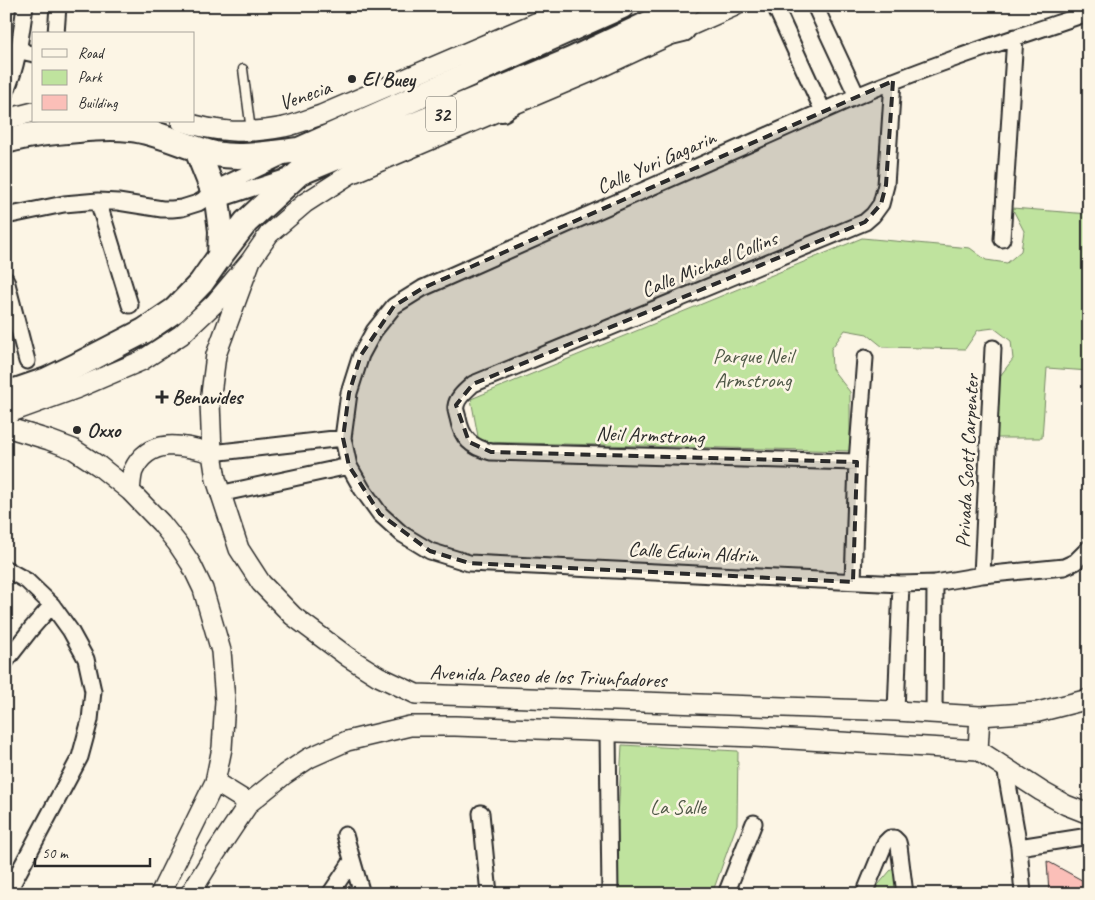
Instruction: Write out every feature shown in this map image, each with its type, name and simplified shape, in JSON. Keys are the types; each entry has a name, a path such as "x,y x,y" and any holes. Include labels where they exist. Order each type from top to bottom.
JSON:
{"main road":[{"path":"493,64 583,6"},
{"name":"32","path":"6,141 44,133 114,128 133,129 158,135 198,150 232,156 299,150 622,6"},
{"name":"32","path":"6,392 47,380 144,331 175,310 201,283 246,222 298,174 576,58 685,17"},
{"path":"502,110 576,58"},
{"path":"198,150 221,231 220,256"}],"street":[{"path":"6,91 13,73 19,47 25,6"},
{"path":"56,32 58,6"},
{"name":"Venecia","path":"184,122 222,131 251,131 286,127 322,116 575,6"},
{"path":"6,414 78,388 141,361 181,335 214,304 251,260 269,234 306,203 350,174 596,70 685,17 735,6"},
{"path":"775,6 822,111"},
{"path":"815,6 856,96"},
{"name":"Calle Yuri Gagarin","path":"346,452 349,393 360,355 374,331 394,306 424,288 856,96 1015,38 1089,14"},
{"path":"1002,239 1015,38"},
{"path":"19,47 25,52 32,54"},
{"name":"Calle Michael Collins","path":"458,421 456,405 462,394 473,384 864,222 881,204 886,185 893,81"},
{"path":"6,119 32,112"},
{"path":"6,216 64,204 98,201 172,209 192,205 211,197 299,150"},
{"path":"211,197 298,174"},
{"path":"98,201 130,305"},
{"name":"Avenida Paseo de los Triunfadores","path":"251,260 216,354 210,402 212,453 219,494 239,549 261,583 293,616 348,657 378,676 416,694 896,711 980,716 1038,712 1089,699"},
{"path":"6,280 27,361"},
{"name":"Privada Scott Carpenter","path":"982,576 994,348"},
{"path":"853,582 865,358"},
{"name":"Neil Armstrong","path":"458,421 469,442 478,449 492,452 858,462"},
{"path":"6,426 72,449 99,466 130,490 177,543 191,564 206,598 221,651 225,701 222,748 215,782 160,894"},
{"path":"130,490 132,473 140,461 150,452 167,445 186,446 212,453 346,452"},
{"path":"219,494 346,452"},
{"name":"Calle Edwin Aldrin","path":"346,452 362,489 380,514 402,534 430,551 469,562 901,584 934,583 1064,567 1075,562 1086,551"},
{"path":"6,569 27,580 52,605 70,630 86,659 93,691 90,720 80,757 7,894"},
{"path":"934,583 934,713"},
{"path":"896,711 901,584"},
{"path":"6,661 52,605"},
{"path":"410,726 416,694"},
{"path":"978,750 980,716"},
{"path":"190,894 210,860 249,803 285,774 309,758 347,741 410,726 755,737 978,750 1041,791 1066,805 1089,814"},
{"path":"608,732 610,894"},
{"path":"1005,767 1019,847 1023,894"},
{"path":"215,782 249,803"},
{"path":"481,813 489,894"},
{"path":"726,894 754,823"},
{"path":"345,835 362,894"},
{"path":"1019,847 1089,836"},
{"path":"864,894 885,843 890,838 896,839 898,846 905,894"},
{"path":"330,894 352,861"}],"lane":[{"path":"244,69 251,131"}],"highlighted area":[{"path":"893,81 886,185 881,204 865,222 473,384 456,405 469,442 491,452 857,462 853,582 469,563 430,551 380,514 349,466 343,438 349,393 361,355 394,306 423,288"}],"green space":[{"name":"Parque Neil Armstrong","path":"1012,208 1089,214 1089,371 1047,368 1042,438 995,438 1000,376 1013,359 1011,341 994,328 978,330 965,349 883,347 867,334 845,330 831,349 832,369 850,392 850,451 479,442 471,399 862,238 970,248 986,260 1007,263 1021,251 1024,231"},
{"name":"La Salle","path":"622,745 738,751 737,824 712,894 616,894 616,853"},
{"path":"896,864 897,894 874,894 878,885"}],"building":[{"path":"1047,861 1089,884 1089,894 1049,894"}],"place":[{"name":"El Buey","path":"352,79"},
{"name":"Benavides","path":"162,397"},
{"name":"Oxxo","path":"77,430"}]}
